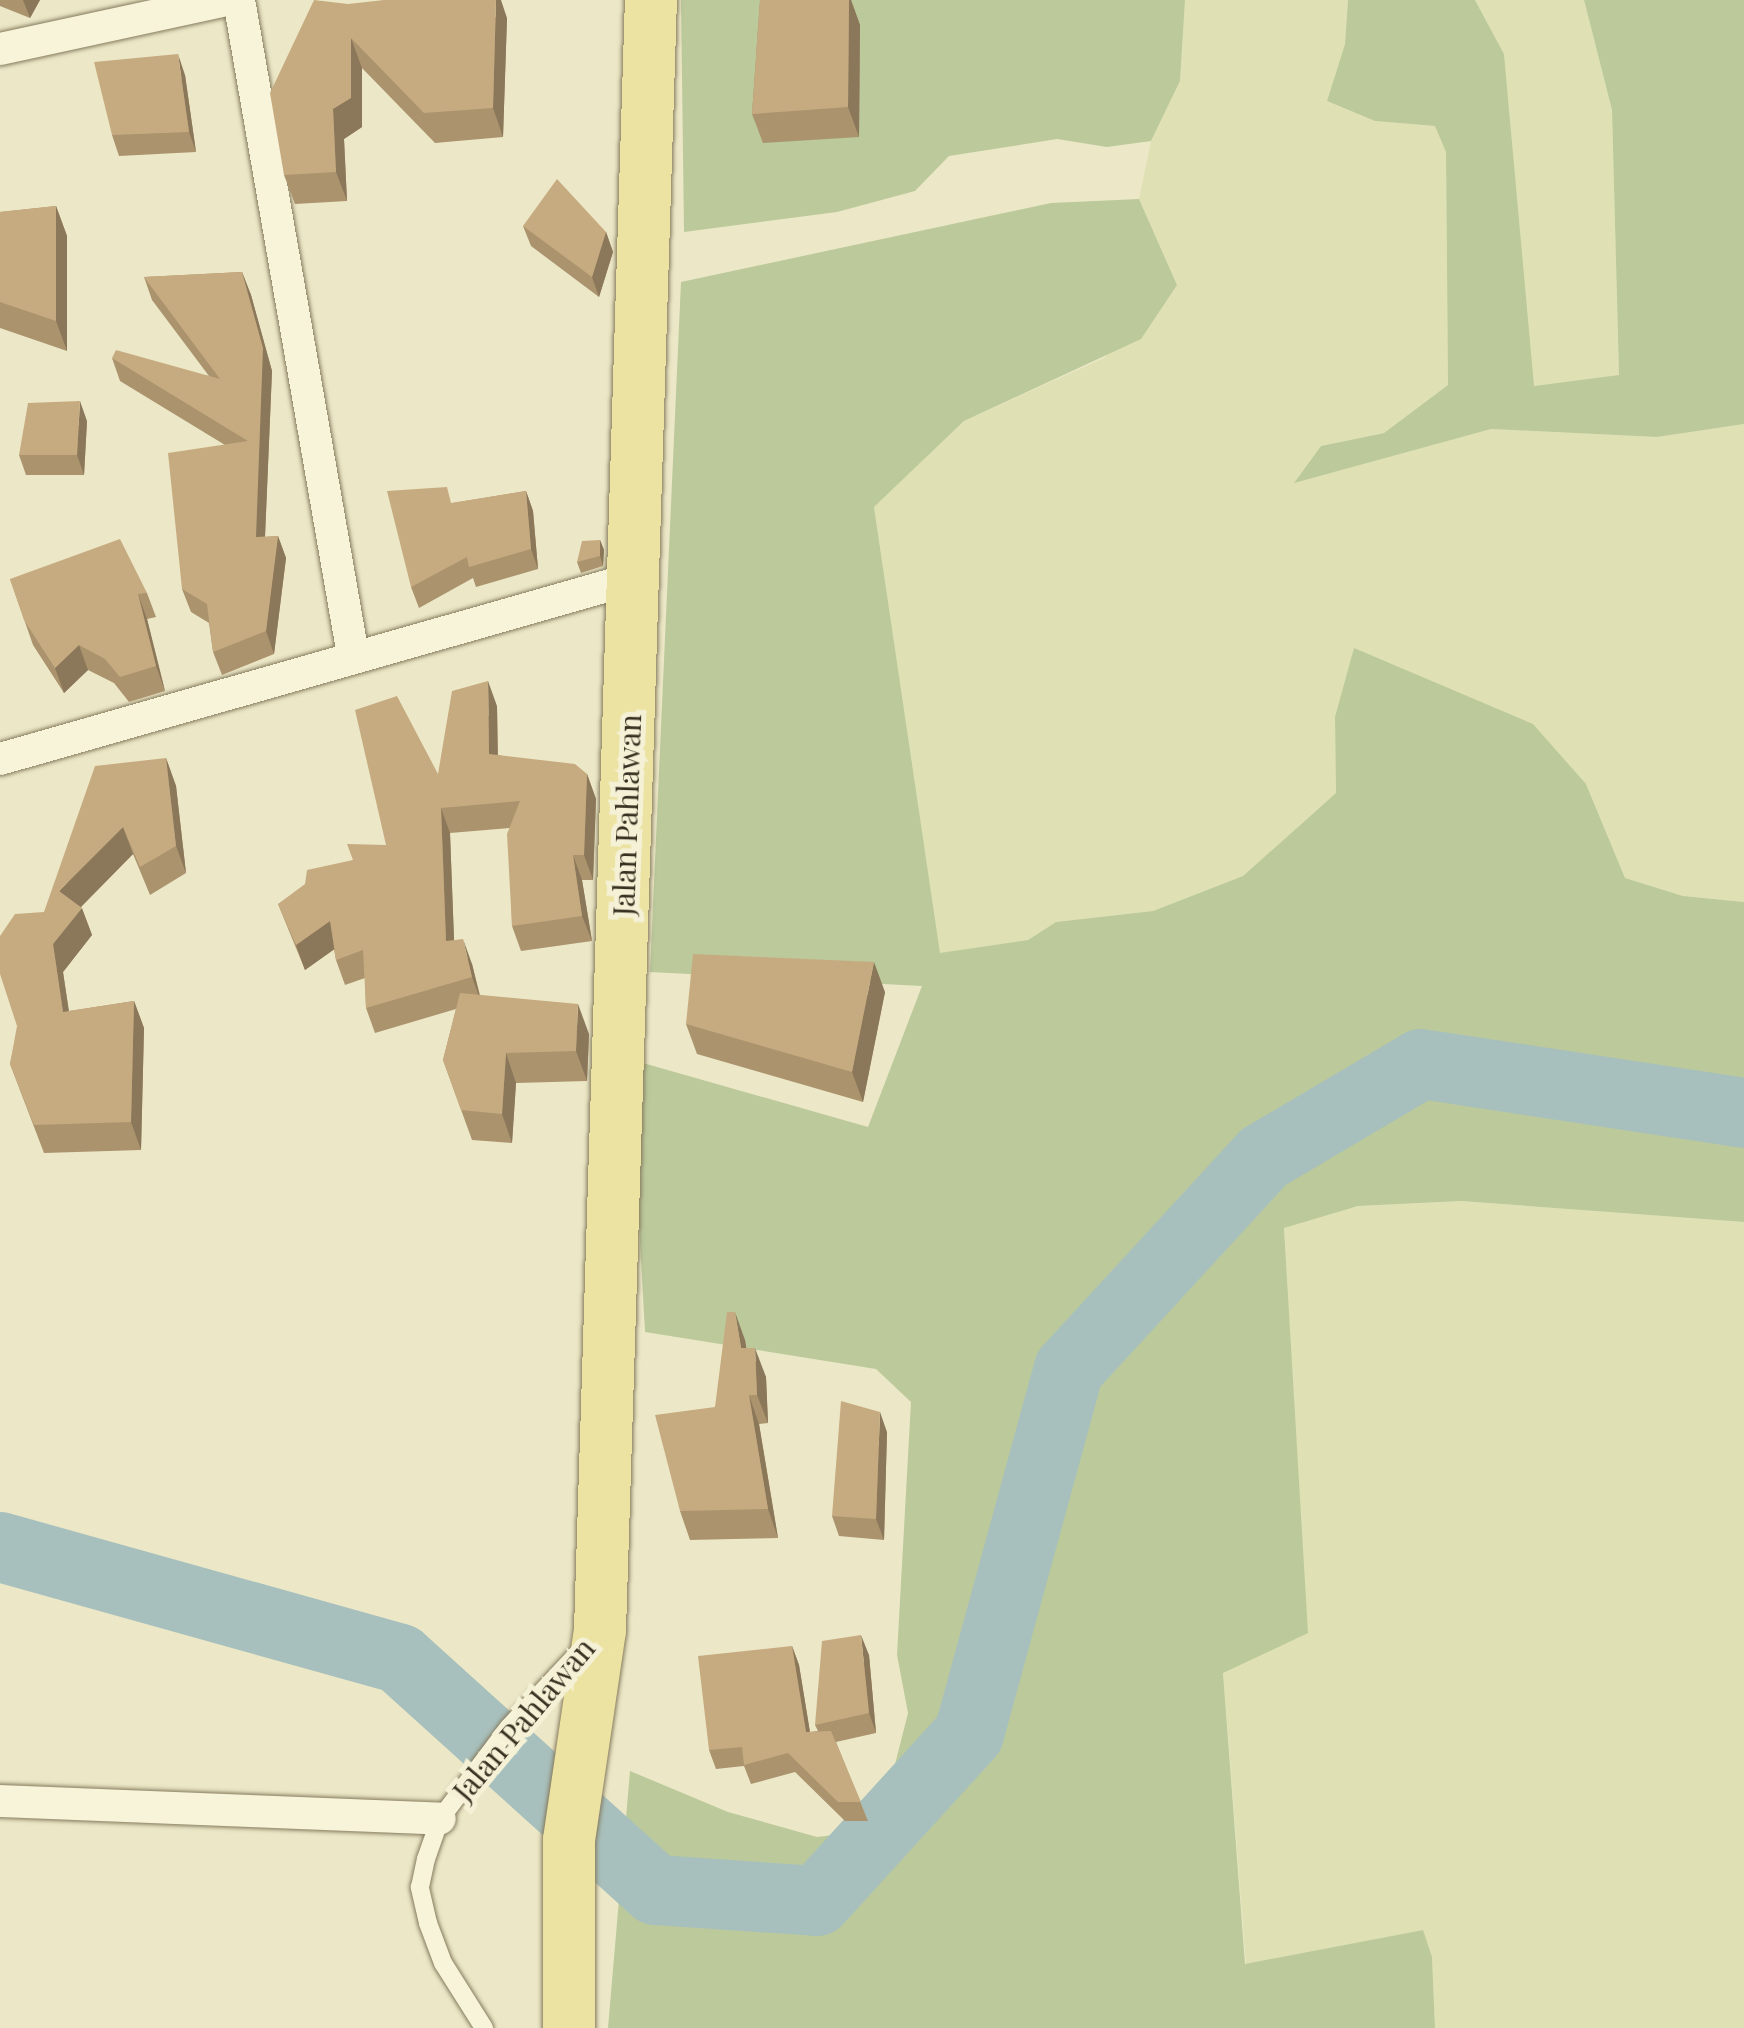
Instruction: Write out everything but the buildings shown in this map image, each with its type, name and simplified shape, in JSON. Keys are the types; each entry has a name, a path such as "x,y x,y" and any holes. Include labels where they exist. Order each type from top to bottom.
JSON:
{"main road":[{"name":"Jalan Pahlawan","path":"569,2028 570,1840 600,1630 651,0"}],"street":[{"path":"0,50 227,0"},
{"path":"239,0 353,655"},
{"path":"0,759 353,655 635,578"},
{"path":"0,1801 440,1818"}],"lane":[{"name":"Jalan Pahlawan","path":"484,2028 443,1963 420,1887 440,1818 510,1727 600,1630"}],"green space":[{"path":"681,0 1185,0 1180,81 1151,141 1107,147 1057,139 949,156 915,191 837,212 684,232"},
{"path":"1185,0 1348,0 1345,44 1327,101 1375,121 1436,126 1446,152 1448,385 1384,433 1321,446 1295,482 1491,429 1657,437 1744,424 1744,902 1683,896 1625,878 1586,784 1335,717 1336,793 1243,876 1153,911 1056,922 1028,940 940,954 874,507 964,421 1104,358 1177,285 1139,199 1151,141 1180,81"},
{"path":"1348,0 1475,0 1504,54 1534,386 1619,375 1612,110 1584,0 1744,0 1744,424 1657,437 1491,429 1294,483 1321,446 1384,433 1448,385 1446,152 1435,126 1375,121 1327,101 1345,44"},
{"path":"1475,0 1584,0 1612,110 1619,376 1533,386 1504,54"},
{"path":"1139,199 1177,285 1141,339 964,421 874,507 940,953 1028,940 1056,922 1153,911 1243,876 1336,793 1335,717 1354,648 1533,724 1586,784 1625,878 1683,896 1744,902 1744,1222 1461,1201 1358,1206 1284,1228 1308,1633 1223,1673 1245,1964 1423,1930 1432,1957 1435,2028 608,2028 630,1771 728,1812 817,1837 849,1833 886,1800 908,1713 897,1655 911,1402 876,1369 645,1332 636,1169 643,1063 868,1127 922,986 650,972 681,282 1051,203"},
{"path":"1461,1201 1744,1222 1744,2028 1435,2028 1432,1957 1422,1930 1246,1965 1223,1672 1307,1633 1284,1227 1358,1206"}],"waterway":[{"path":"0,1547 400,1659 656,1890 817,1901 969,1734 1069,1369 1264,1157 1421,1064 1744,1113"}]}
